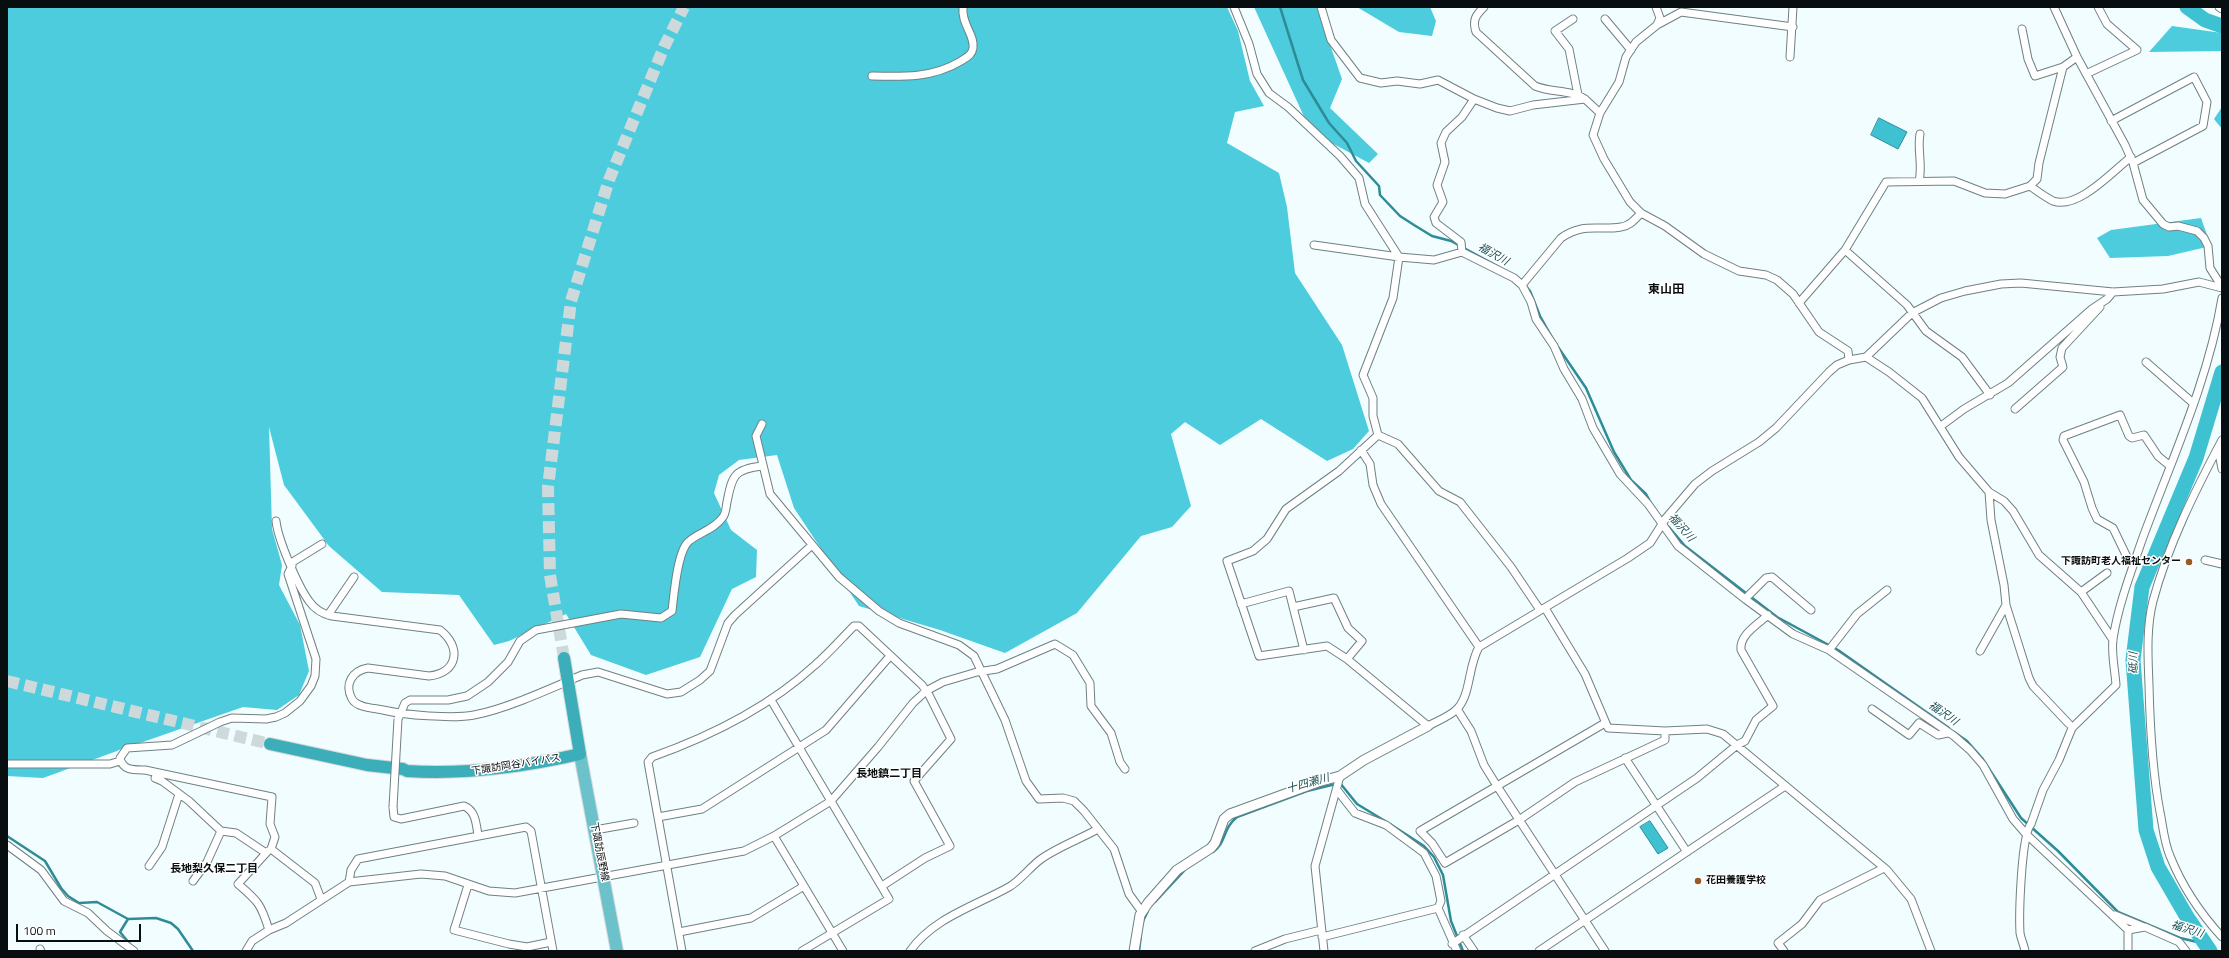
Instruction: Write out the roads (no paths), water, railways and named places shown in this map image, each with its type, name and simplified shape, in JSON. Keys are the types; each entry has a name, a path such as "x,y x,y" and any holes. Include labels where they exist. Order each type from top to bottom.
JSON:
{"highway":[{"path":"564,658 580,751"},
{"name":"下諏訪岡谷バイパス","path":"270,744 368,765 404,769 407,767 511,762 580,751"}],"main road":[{"name":"下諏訪辰野線","path":"580,751 617,951"}],"street":[{"path":"872,76 928,75 952,66 969,56 973,50 973,43 964,23 963,7"},
{"path":"1234,7 1249,44 1257,74 1269,93 1288,107 1340,156 1359,178 1365,204 1399,257 1394,298 1363,376 1373,398 1373,416 1378,435"},
{"path":"1320,7 1332,40 1360,78 1381,83 1397,81 1420,84 1438,80 1474,99 1497,108 1510,111 1533,105 1582,97"},
{"path":"1484,7 1475,16 1473,25 1476,32 1535,86 1546,91 1574,93 1582,97 1600,113"},
{"path":"1656,7 1660,18 1657,25"},
{"path":"1790,57 1793,7"},
{"path":"2054,7 2077,57 2132,160 2143,200 2163,224 2170,227 2178,226 2197,231 2204,238 2208,246 2210,268 2222,287"},
{"path":"2086,74 2137,50 2107,24 2098,7"},
{"path":"1793,27 1684,10 1657,25 1636,42 1626,57 1618,82 1600,113 1593,135 1604,159 1630,202 1641,213 1665,226 1704,254 1739,270 1777,280 1789,290 1819,332 1848,351 1849,360"},
{"path":"1573,19 1555,31 1569,49 1582,97"},
{"path":"1605,19 1631,50"},
{"path":"2022,29 2028,59 2035,76 2063,67 2077,57"},
{"path":"1799,303 1845,250 1886,182 1954,182 1985,193 2005,194 2030,186 2037,179 2039,163 2063,67"},
{"path":"2030,186 2054,201 2070,202 2085,195 2132,160 2203,126 2207,102 2194,77 2111,120"},
{"path":"1462,252 1461,242 1436,223 1434,217 1443,202 1437,185 1445,162 1441,143 1446,132 1462,117 1474,99"},
{"path":"1919,181 1922,170 1918,144 1920,134"},
{"path":"1522,285 1561,238 1568,233 1593,227 1622,228 1631,223 1641,213"},
{"path":"1314,245 1399,257 1434,260 1462,252 1486,266 1503,272 1522,285 1531,302 1536,319 1554,346 1564,369 1582,399 1593,428 1620,474 1648,504 1661,526 1678,546 1745,599 1793,634 1829,650 1970,750 1983,765 2013,818 2028,829 2097,902 2113,914 2128,930 2128,951"},
{"path":"1845,250 1879,280 1912,313 1926,331 1962,357 1990,395"},
{"path":"1134,951 1142,912 1177,870 1215,843 1224,820 1230,814 1318,782 1340,776 1364,760 1457,709 1465,698 1471,666 1479,647 1650,544 1661,526 1695,484 1712,471 1759,442 1776,428 1829,372 1838,365 1849,360 1866,358 1912,313 1940,298 2001,284 2048,285 2113,292 2163,289 2199,282 2222,287"},
{"path":"2015,409 2063,367 2060,357 2062,348 2113,292"},
{"path":"2025,951 2020,935 2024,845 2028,829 2043,790 2059,760 2072,728 2116,685 2113,640 2133,565 2193,403 2213,338 2222,298"},
{"path":"1941,426 1964,409 2008,383 2092,308 2107,299"},
{"path":"1866,358 1889,372 1922,398 1941,426 1959,457 1989,492 2004,501 2013,511 2039,555 2081,592 2113,640"},
{"path":"2146,362 2193,403"},
{"path":"2133,565 2128,559 2113,528 2097,519 2084,482 2063,440 2064,436 2120,415 2129,436 2132,438 2144,435 2158,456 2170,466"},
{"path":"762,424 756,436 762,466 770,494 839,577 879,611 899,623 959,645 974,656 1005,720 1026,781 1039,799 1063,798 1074,801 1084,811 1114,849 1129,894 1142,912"},
{"path":"1378,435 1338,471 1286,509 1267,539 1253,551 1227,561 1259,656 1327,646 1347,659 1428,726"},
{"path":"1378,435 1398,444 1439,491 1460,502 1511,566 1543,609 1585,674 1608,728 1665,731 1707,729 1723,734 1884,868 1911,899 1931,951"},
{"path":"2222,440 2191,500 2171,548 2156,594 2150,623 2148,665 2150,742 2155,786 2164,837 2169,854 2188,892 2222,937"},
{"path":"2218,447 2222,469"},
{"path":"1361,450 1370,464 1373,485 1381,504 1479,647"},
{"path":"478,835 474,815 470,809 464,806 400,819 394,817 393,807 399,716 405,703 410,700 448,700 467,696 488,682 508,662 520,641 536,630 621,614 661,618 672,611 682,554 688,543 715,526 724,516 732,480 738,472 747,468 762,466"},
{"path":"1989,492 1991,520 2004,585 2006,605 2033,686 2069,724"},
{"path":"276,521 291,564 309,601 323,614 440,630 448,636 454,648 454,657 448,668 437,675 428,676 368,668 360,670 352,675 349,683 349,693 354,701 364,706 399,716 473,716 567,682 582,675 598,672 667,694 681,692 700,680 710,671 728,623 735,615 812,545"},
{"path":"269,930 262,908 257,900 238,884 268,851 275,836 270,824 272,797 157,773 131,770 125,767 120,761 121,754 126,748 172,745 220,722 232,718 266,719 276,717 285,713 300,701 311,686 317,668 314,646 288,574 291,564 322,544"},
{"path":"2205,560 2222,564"},
{"path":"2081,592 2107,573"},
{"path":"328,615 354,577"},
{"path":"1745,599 1766,578 1772,577 1811,610"},
{"path":"1829,650 1857,614 1887,590"},
{"path":"1241,604 1289,591 1304,650"},
{"path":"1293,607 1334,598 1348,628 1362,642 1347,659"},
{"path":"1980,651 2006,605"},
{"path":"1452,944 1463,935 1697,778 1737,745 1745,741 1756,720 1773,706 1741,650 1740,644 1745,635 1768,615"},
{"path":"682,951 648,762 652,757 695,741 721,729 771,700 815,665 854,626 859,626 926,691 951,739 914,781 950,846 925,858 882,886"},
{"path":"246,951 252,941 269,930 286,923 349,882 421,874 445,876 489,891 516,893 604,878 744,850 774,836 830,801 878,747 913,702 926,691 943,682 997,669 1055,644 1069,651 1090,683 1091,706 1111,733 1120,762 1125,769"},
{"path":"658,817 702,809 800,748 826,730 890,656"},
{"path":"771,700 889,899 802,951"},
{"path":"1457,709 1471,731 1484,765 1496,786 1605,951"},
{"path":"1872,709 1909,735 1919,723 1938,735 1948,733"},
{"path":"1444,865 1432,843 1420,831 1605,723"},
{"path":"1435,872 1575,782 1665,740 1665,731"},
{"path":"1625,758 1687,852"},
{"path":"7,764 110,764 120,761"},
{"path":"157,773 155,778 162,781 179,794 221,831 236,833 268,851 315,883 321,899"},
{"path":"1324,951 1315,866 1340,776"},
{"path":"1539,951 1786,786"},
{"path":"1337,790 1355,813 1386,825 1424,854 1435,872 1440,901 1438,908 1452,944 1457,951"},
{"path":"150,866 162,847 179,794"},
{"path":"594,830 634,823"},
{"path":"349,882 351,870 358,859 526,827 531,831 553,951"},
{"path":"910,951 929,931 949,917 1011,886 1041,858 1098,829"},
{"path":"192,881 206,862 221,831"},
{"path":"774,836 843,951"},
{"path":"7,845 40,870 64,901 88,913 107,932 134,951"},
{"path":"1784,951 1778,943 1802,924 1820,900 1884,868"},
{"path":"468,885 454,930 508,948 527,947 551,942"},
{"path":"679,932 751,918 804,886"},
{"path":"1255,951 1285,939 1321,934 1438,908"},
{"path":"2113,914 2179,942 2186,951"},
{"path":"2128,930 2145,927"},
{"path":"1463,935 1474,951"}],"waterway":[{"name":"福沢川","path":"1280,7 1303,80 1329,123 1347,143 1356,161 1379,186 1380,195 1400,216 1432,236 1451,241 1499,267"},
{"name":"砥川","path":"2187,7 2205,20 2222,26"},
{"name":"福沢川","path":"1525,285 1530,291 1540,316 1554,341"},
{"name":"福沢川","path":"1558,347 1586,388 1614,452 1631,480 1646,494 1651,503"},
{"name":"砥川","path":"2210,951 2187,917 2158,867 2146,830 2133,660 2142,587 2196,458 2222,372"},
{"name":"福沢川","path":"1668,526 1685,546 1777,617 1838,650 1949,728"},
{"name":"福沢川","path":"1954,732 1967,741 1982,758 2021,818 2058,851 2118,912 2180,938 2206,944"},
{"name":"十四瀬川","path":"1213,852 1221,844 1229,826 1237,817 1307,791 1340,783 1357,804 1385,821"},
{"name":"十四瀬川","path":"1390,824 1424,846 1434,857 1443,875 1451,921 1463,951"},
{"name":"十四瀬川","path":"7,836 45,861 61,888 68,896 79,903 97,902 128,919 156,918 171,923 178,929 193,951"},
{"name":"十四瀬川","path":"1155,902 1184,871"},
{"name":"十四瀬川","path":"1143,921 1148,911"},
{"path":"128,919 120,932 130,944 130,947"},
{"name":"十四瀬川","path":"1139,951 1141,934"}],"tunnel":[{"path":"564,658 550,575 548,487 571,301 609,180 664,47 684,7"},
{"path":"7,681 270,744"}],"place":[{"name":"下諏訪町老人福祉センター","path":"2189,562"},
{"name":"花田養護学校","path":"1698,881"}],"district":[{"name":"東山田","path":"1666,290"},
{"name":"長地鎮二丁目","path":"889,774"},
{"name":"長地梨久保二丁目","path":"214,869"}]}
